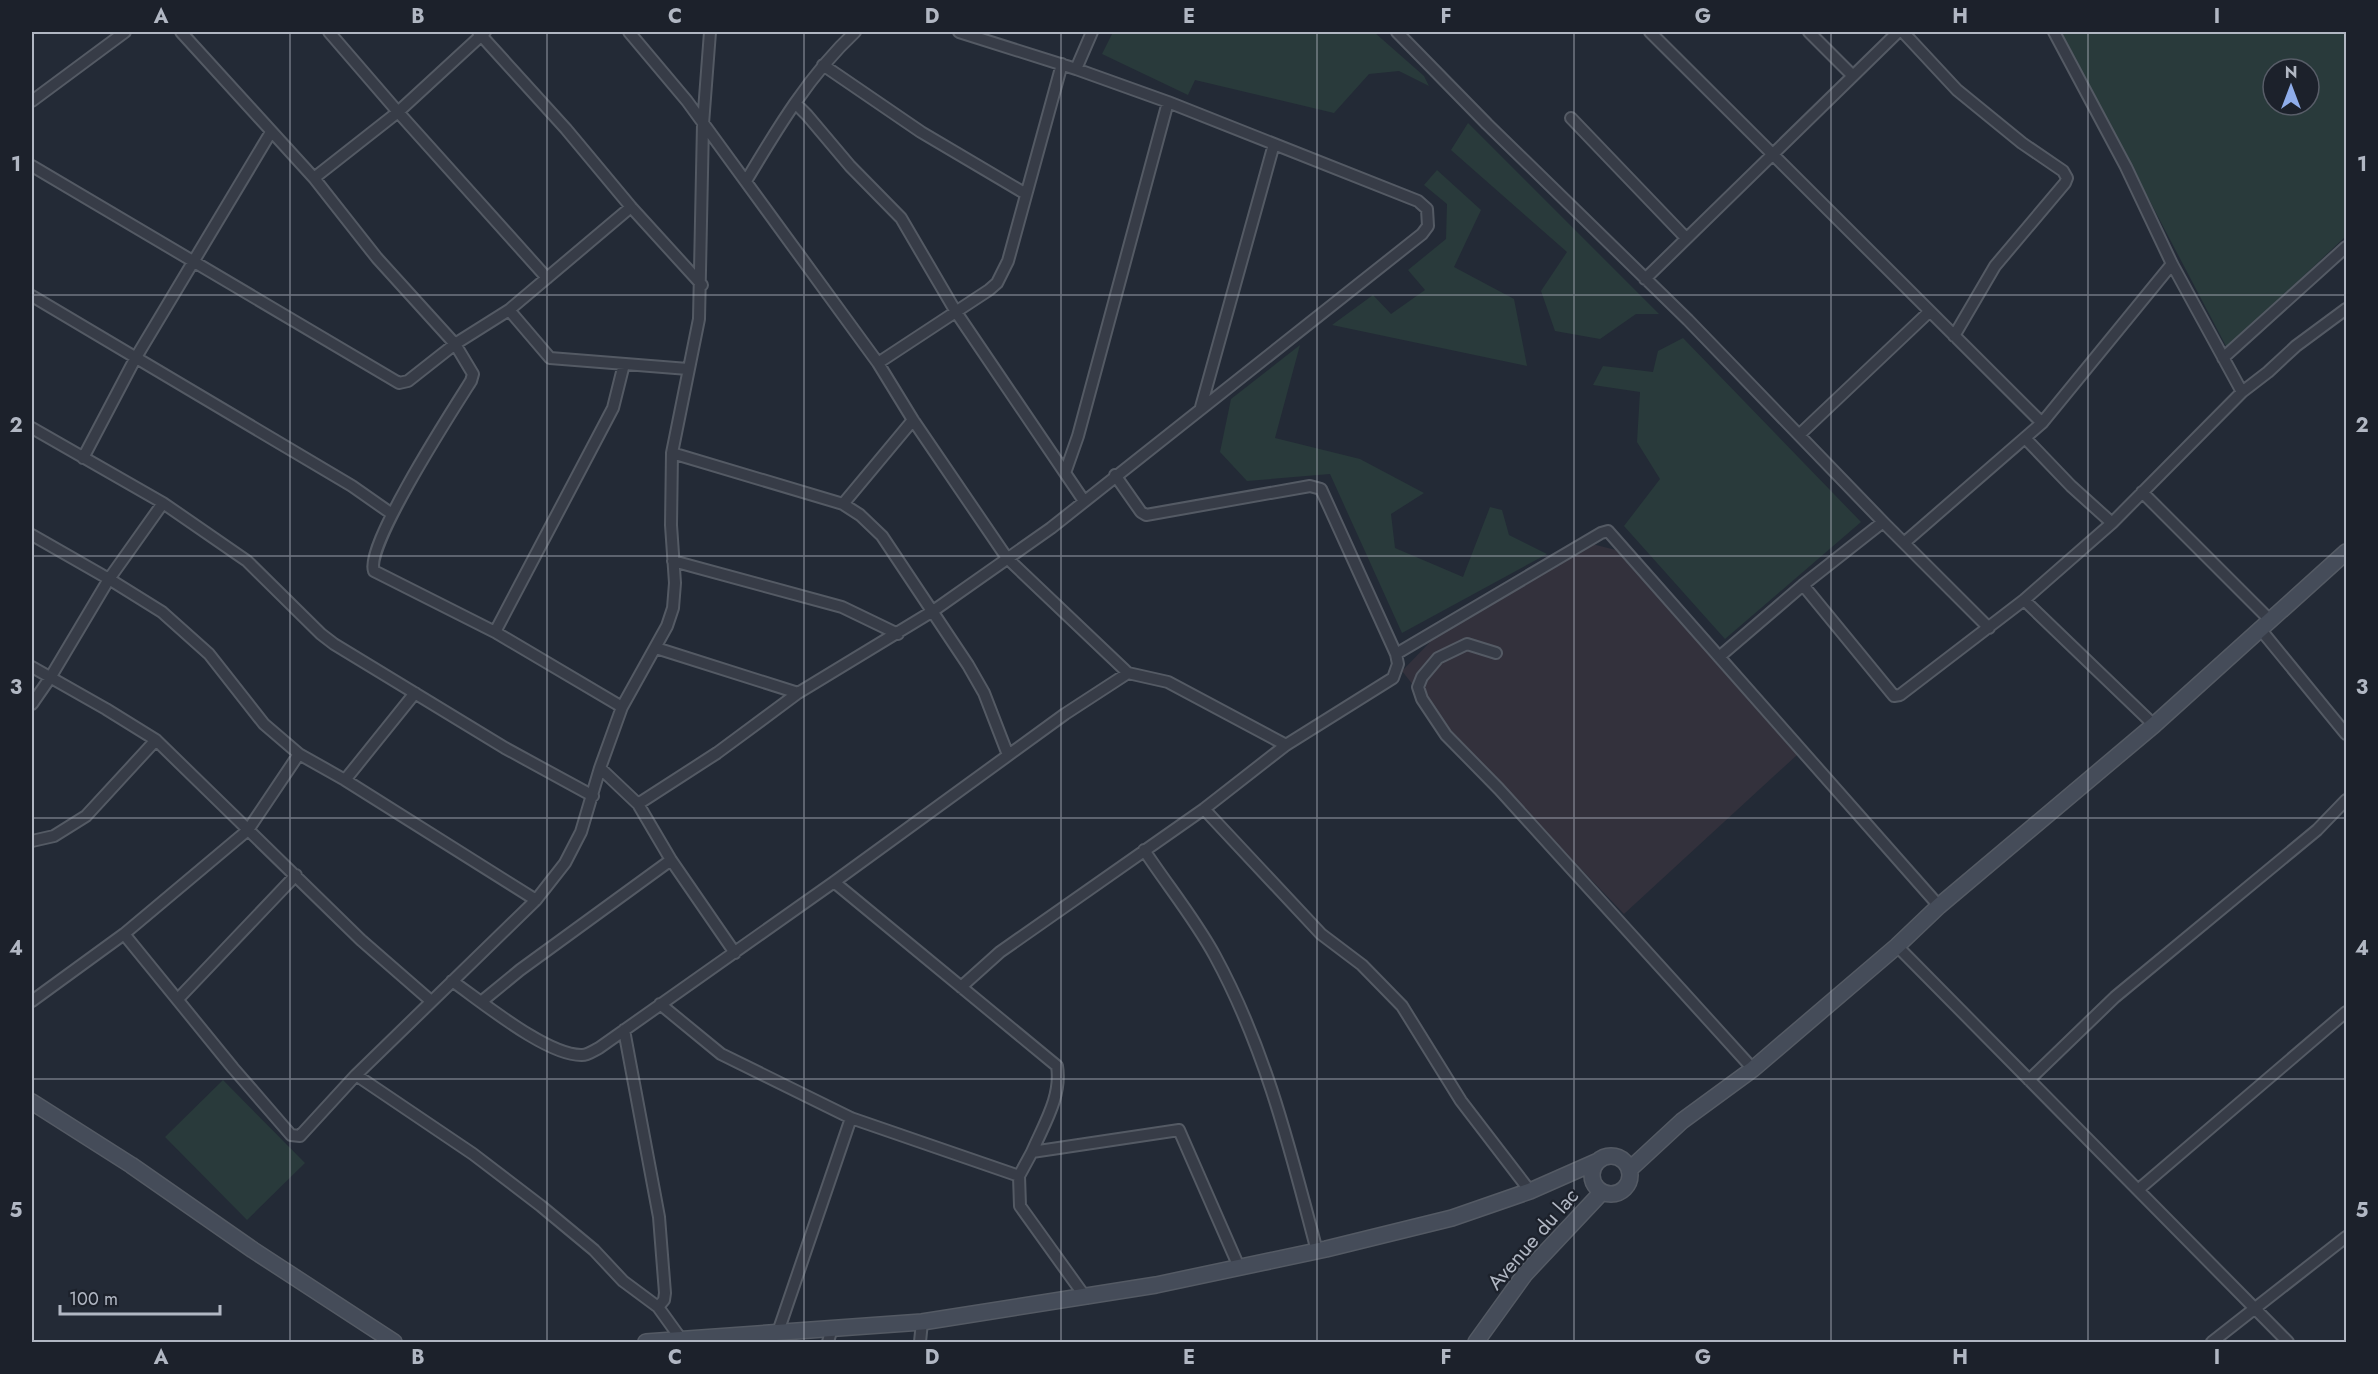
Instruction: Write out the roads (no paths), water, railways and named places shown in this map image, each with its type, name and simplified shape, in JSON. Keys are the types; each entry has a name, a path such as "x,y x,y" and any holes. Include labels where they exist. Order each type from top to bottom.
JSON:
{"street":[{"path":"32,101 125,32"},
{"path":"180,32 314,178 377,258 455,344 473,374 473,378 392,514 372,562 374,571 495,632 622,707"},
{"path":"329,32 547,278"},
{"path":"629,32 703,124 878,363 913,420 1007,558 1128,673 1168,682 1286,745"},
{"path":"124,934 232,1068 291,1136 300,1136 431,1001 536,900 566,863 581,832 600,768 622,707 656,648 673,608 675,583 670,525 672,453 699,319 702,285 703,124 710,32"},
{"path":"746,182 771,140 823,65 855,32"},
{"path":"638,804 717,753 798,693 933,611 1051,528 1422,234 1428,226 1427,209 1418,201 1168,102 1062,64 959,32"},
{"path":"1076,69 1092,32"},
{"path":"1396,32 1688,320 1989,628"},
{"path":"1650,32 2042,423"},
{"path":"1809,32 1853,76"},
{"path":"1646,279 1898,32"},
{"path":"1903,32 1957,90 2022,143 2063,171 2067,178 1995,266 1954,336"},
{"path":"2054,32 2126,167 2172,264 2242,392"},
{"path":"314,178 398,112 481,33 631,207 702,285"},
{"path":"878,363 997,283 1008,261 1062,64"},
{"path":"823,65 921,132 1026,194"},
{"path":"1065,472 1080,425 1168,102"},
{"path":"795,105 807,115 850,166 901,218 956,312 1084,501"},
{"path":"1571,118 1686,238"},
{"path":"83,458 135,359 271,132"},
{"path":"1201,407 1274,144"},
{"path":"32,166 399,383 408,381 455,344 509,310 631,207"},
{"path":"2223,358 2346,247"},
{"path":"1905,542 2042,423 2172,264"},
{"path":"32,296 352,486 392,514"},
{"path":"1803,585 1894,696 1900,695 2024,600 2112,523 2242,392 2296,346 2346,309"},
{"path":"509,310 550,358 688,369"},
{"path":"1799,435 1929,312"},
{"path":"495,632 613,408 624,364"},
{"path":"843,504 913,420"},
{"path":"32,428 163,503 255,566 321,634 505,748 592,796"},
{"path":"2025,438 2071,486 2112,523"},
{"path":"672,453 843,504 860,515 882,536 977,679 1008,755"},
{"path":"961,987 1000,952 1204,808 1286,745 1392,678 1398,664 1396,654 1321,489 1310,486 1146,515 1141,512 1115,475"},
{"path":"2142,492 2266,626 2346,734"},
{"path":"32,704 109,579 163,503"},
{"path":"1719,657 1803,585 1883,522"},
{"path":"1396,654 1608,531 1939,906"},
{"path":"32,535 162,612 195,640 222,668 264,724 299,754 345,780 536,900"},
{"path":"1629,1170 1682,1121 1753,1069 1897,946 1939,906 2154,725 2346,552"},
{"path":"673,561 842,607 898,634"},
{"path":"2024,600 2154,725"},
{"path":"1496,653 1467,645 1438,658 1422,676 1418,687 1422,699 1446,735 1499,789 1753,1069"},
{"path":"656,648 798,693"},
{"path":"32,667 156,740 361,939 431,1001"},
{"path":"452,981 521,1030 565,1052 585,1055 592,1052 735,953 1065,714 1128,673"},
{"path":"345,780 415,693"},
{"path":"32,841 66,831 86,816 156,740"},
{"path":"32,1000 124,934 248,830 299,754"},
{"path":"600,768 638,804 671,860 735,953"},
{"path":"2029,1080 2115,996 2316,830 2346,800"},
{"path":"1204,808 1321,934 1362,965 1402,1006 1461,1101 1530,1191"},
{"path":"1144,850 1215,956 1251,1033 1271,1083 1317,1251"},
{"path":"481,1002 529,963 671,860"},
{"path":"178,999 296,875"},
{"path":"834,882 1057,1066 1060,1082 1056,1097 1019,1176 1020,1206 1086,1298"},
{"path":"1897,946 2288,1342"},
{"path":"660,1004 722,1054 851,1118 1019,1176"},
{"path":"2139,1189 2346,1012"},
{"path":"624,1030 659,1217 665,1293 664,1300 658,1307"},
{"path":"356,1076 473,1154 594,1250 623,1281 658,1307 681,1339"},
{"path":"32,1102 131,1164 253,1250 394,1342"},
{"path":"778,1332 851,1118"},
{"path":"1032,1152 1179,1130 1239,1267"},
{"path":"646,1342 778,1332 830,1335 1086,1298 1317,1251 1452,1218 1530,1191 1598,1161 1614,1157 1623,1161 1629,1170 1629,1181 1623,1190 1613,1194 1602,1192 1594,1185 1591,1175 1598,1161"},
{"name":"Avenue du lac","path":"1476,1342 1525,1274 1602,1192"},
{"path":"2212,1342 2346,1237"},
{"path":"920,1342 922,1322"}]}
